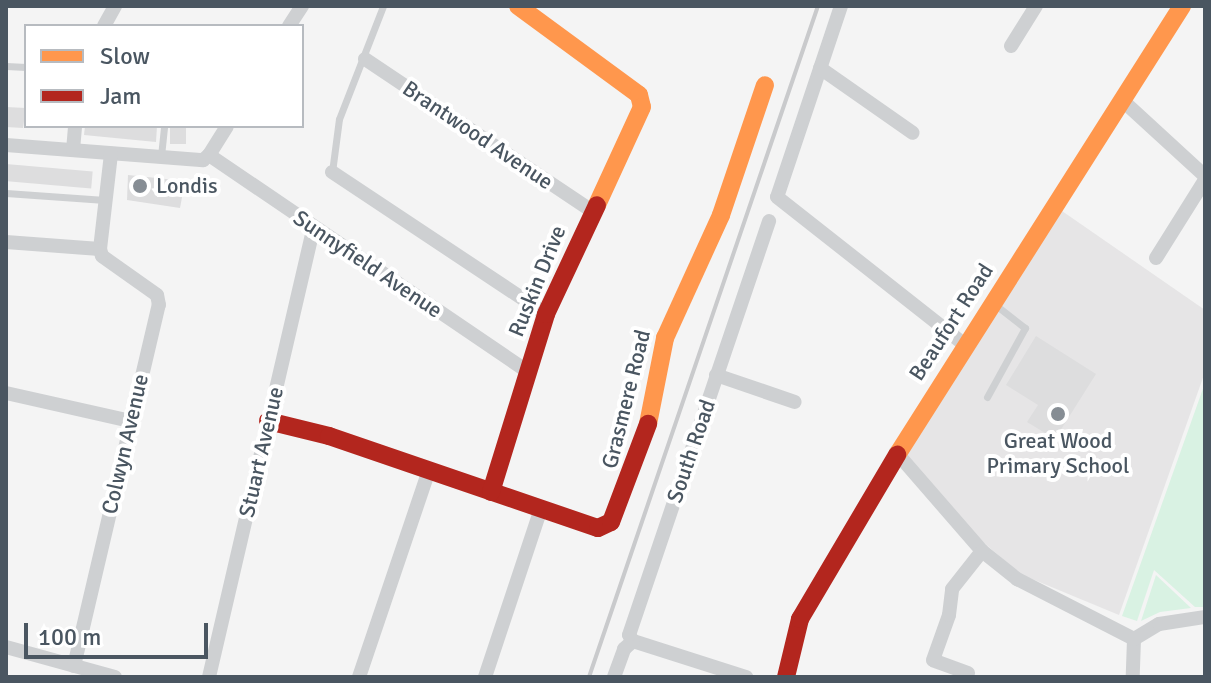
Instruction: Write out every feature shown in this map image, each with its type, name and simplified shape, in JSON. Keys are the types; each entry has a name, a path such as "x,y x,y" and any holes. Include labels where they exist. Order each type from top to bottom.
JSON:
{"street":[{"path":"105,24 115,6"},
{"path":"290,24 302,6"},
{"name":"Ruskin Drive","path":"491,492 546,314 642,107 639,95 518,6"},
{"path":"841,6 777,197 964,344"},
{"path":"1011,46 1036,6"},
{"name":"Beaufort Road","path":"786,677 800,619 896,452 1182,6"},
{"name":"Brantwood Avenue","path":"365,59 592,211"},
{"path":"820,68 913,133"},
{"name":"Grasmere Road","path":"268,421 429,470 598,528 611,522 647,430 665,338 721,215 765,85"},
{"path":"1122,100 1205,178 1156,258"},
{"path":"73,150 75,128"},
{"path":"6,145 203,160 226,128"},
{"path":"6,242 100,249 111,154"},
{"name":"Sunnyfield Avenue","path":"209,155 527,371"},
{"path":"332,172 546,314"},
{"name":"South Road","path":"614,677 624,649 633,641 629,635 769,221"},
{"name":"Stuart Avenue","path":"209,677 314,227"},
{"name":"Colwyn Avenue","path":"74,666 159,305 157,295 102,256 100,249"},
{"path":"716,375 795,402"},
{"path":"6,393 130,421"},
{"path":"896,452 982,551 1052,600 1134,639"},
{"path":"359,677 429,470"},
{"path":"485,677 541,509"},
{"path":"968,673 933,660 952,589 982,551"},
{"path":"1134,639 1159,624 1205,617"},
{"path":"1133,677 1134,639"},
{"path":"633,641 746,677"},
{"path":"6,647 115,677"}],"lane":[{"path":"332,172 339,119 365,59 383,6"},
{"path":"161,156 164,128"},
{"path":"6,193 105,200"},
{"path":"987,397 1025,328 992,303"}],"shaded area":[{"name":"Great Wood Primary School","path":"1062,211 1205,310 1205,372 1119,615 1020,574 961,523 899,456"}],"green space":[{"path":"1205,383 1205,607 1195,607 1154,570 1137,621 1122,616"},
{"path":"1156,575 1191,608 1160,612 1141,621"}],"building":[{"path":"6,107 24,108 23,128 6,127"},
{"path":"85,128 157,128 156,142 84,135"},
{"path":"170,128 186,128 186,144 170,144"},
{"path":"6,164 93,172 91,189 6,181"},
{"path":"128,175 185,181 180,208 127,200"},
{"path":"1036,336 1096,374 1055,439 1027,422 1038,405 1006,385"}],"railway":[{"path":"589,677 818,6"}],"traffic: slow":[{"path":"518,6 639,95 642,107 597,205"},
{"path":"897,455 1182,6"},
{"path":"648,424 665,338 721,215 765,85"}],"traffic: jam":[{"path":"491,492 546,314 597,205"},
{"path":"268,421 329,436 598,528 611,522 648,424"},
{"path":"786,677 800,619 897,455"}],"place":[{"name":"Londis","path":"140,186"},
{"name":"Great Wood Primary School","path":"1058,414"}]}
